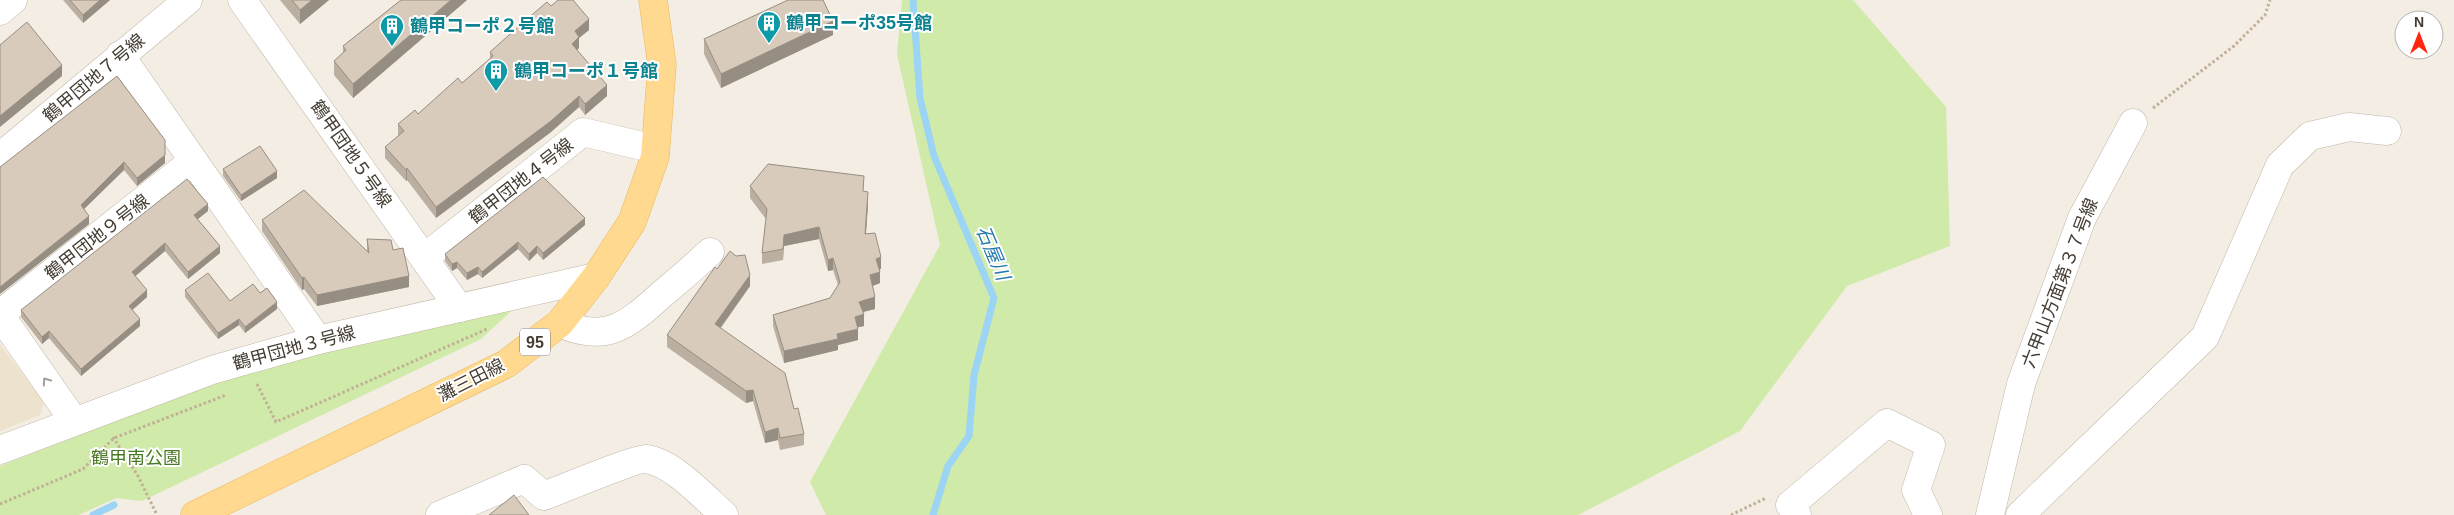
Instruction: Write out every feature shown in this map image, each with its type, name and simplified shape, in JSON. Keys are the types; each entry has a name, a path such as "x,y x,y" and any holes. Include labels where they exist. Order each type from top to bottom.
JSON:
{"main road":[{"name":"灘三田線","path":"196,515 506,364 560,323 596,277 632,222 654,157 662,65 653,0"}],"street":[{"path":"0,11 13,0"},
{"name":"鶴甲団地７号線","path":"0,157 188,0"},
{"name":"鶴甲団地５号線","path":"242,0 459,308"},
{"path":"120,56 318,340"},
{"name":"六甲山方面第３７号線","path":"1990,515 2021,384 2082,218 2132,123"},
{"path":"2023,514 2205,337 2280,165 2310,136 2348,127 2387,131"},
{"name":"鶴甲団地４号線","path":"424,258 583,132 655,149"},
{"name":"鶴甲団地９号線","path":"0,314 193,161"},
{"path":"560,323 576,331 614,330 632,321 710,252"},
{"name":"鶴甲団地３号線","path":"0,450 212,370 318,340 596,277"},
{"path":"0,314 74,421"},
{"path":"1797,515 1790,505 1887,423 1931,445 1916,490 1928,515"},
{"path":"440,515 524,478 544,496 645,459 666,466 692,486 724,515"}],"path":[{"path":"2132,123 2234,46 2265,15 2270,0"},
{"path":"248,386 257,383 276,422 492,327"},
{"path":"0,504 83,469 114,438 230,393"},
{"path":"104,435 114,438 138,476 157,515"},
{"path":"1731,515 1771,496"}],"shaded area":[{"path":"0,344 44,403 40,415 0,431"}],"green space":[{"path":"902,0 1853,0 1946,107 1950,246 1847,286 1740,431 1578,515 826,515 810,482 940,245 897,54"},
{"name":"鶴甲南公園","path":"521,302 481,339 142,501 116,498 79,515 0,515 0,466 243,372"}],"building":[{"path":"70,0 100,0 83,15"},
{"path":"292,0 312,0 300,10"},
{"path":"401,0 451,0 353,84 334,61 346,50 343,46"},
{"path":"558,0 573,0 589,19 575,31 579,37 572,44 607,85 585,104 579,96 551,121 436,207 407,168 406,170 385,147 404,131 398,124 415,110 418,114 458,78 462,83 493,56 490,52 527,19 547,2 551,6"},
{"name":"鶴甲コーポ35号館","path":"788,0 823,0 833,21 721,74 704,39"},
{"path":"27,22 62,65 0,116 0,45"},
{"path":"117,76 165,140 165,155 137,178 124,162 81,205 89,216 0,287 0,167"},
{"path":"260,146 277,171 241,195 223,169"},
{"path":"768,164 864,176 863,191 868,192 865,234 875,233 881,257 876,259 880,272 870,275 875,297 859,302 864,314 855,317 858,329 837,334 838,339 784,351 773,315 830,298 840,282 833,258 828,260 819,227 784,235 783,249 762,253 767,209 750,186"},
{"path":"543,177 585,218 543,253 537,246 529,254 518,242 482,272 478,267 467,273 457,262 452,264 445,254"},
{"path":"187,179 208,204 194,215 220,246 188,272 165,243 132,272 147,290 129,306 140,319 81,369 49,331 42,337 21,310"},
{"path":"304,190 369,253 367,239 391,240 393,250 403,248 409,276 317,295 304,277 302,278 262,220"},
{"path":"730,251 736,256 745,255 750,275 715,324 785,373 794,409 798,408 804,434 780,438 778,428 765,432 753,390 746,391 667,335 715,267 717,269"},
{"path":"208,273 230,301 253,284 260,293 267,288 277,302 245,327 239,319 218,333 185,290"},
{"path":"514,495 529,515 489,515"}],"waterway":[{"name":"石屋川","path":"913,0 920,98 934,156 994,298 974,375 969,436 948,466 933,515"},
{"path":"93,515 114,505"}],"place":[{"name":"鶴甲コーポ35号館","path":"769,44"},
{"name":"鶴甲コーポ２号館","path":"392,47"},
{"name":"鶴甲コーポ１号館","path":"496,92"}]}
